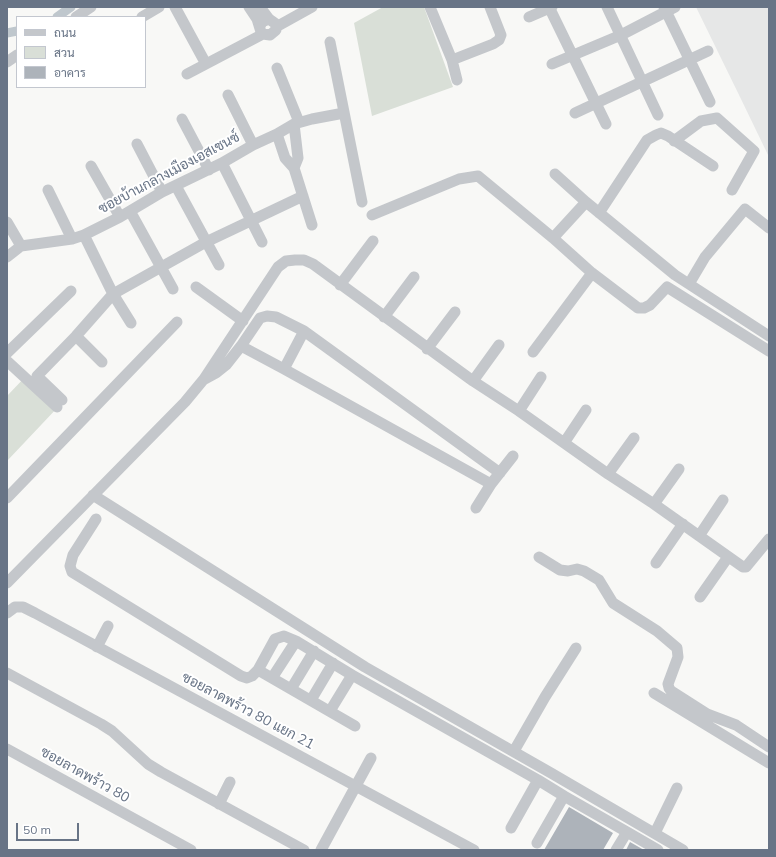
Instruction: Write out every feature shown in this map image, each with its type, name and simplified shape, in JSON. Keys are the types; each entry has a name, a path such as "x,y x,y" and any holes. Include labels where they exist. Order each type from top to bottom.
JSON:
{"street":[{"path":"78,16 91,7"},
{"path":"144,16 158,7"},
{"path":"175,7 206,64"},
{"path":"249,7 257,19 261,30 268,36 273,34 273,23 260,7"},
{"path":"261,30 262,22 273,23 312,7"},
{"path":"430,7 452,60 457,80"},
{"path":"452,60 500,40 501,35 490,7"},
{"path":"529,17 550,7 606,124"},
{"path":"607,7 658,115"},
{"path":"552,64 573,57 621,35 668,9 689,60 710,102"},
{"path":"187,74 261,30"},
{"path":"330,42 362,202"},
{"path":"575,113 708,50"},
{"path":"7,62 16,56"},
{"path":"276,68 297,123 298,158 294,168"},
{"path":"228,95 253,145"},
{"name":"ซอยบ้านกลางเมืองเอสเซนซ์","path":"21,246 72,239 84,235 120,217 162,192 209,170 253,145 297,123 344,113"},
{"path":"674,141 701,122 717,118 754,151 732,190"},
{"path":"182,119 209,170"},
{"path":"277,134 285,158 294,168 312,225"},
{"path":"599,213 647,140 656,135 661,134 668,136 713,166"},
{"path":"137,144 162,192"},
{"path":"222,163 262,242"},
{"path":"91,166 120,217"},
{"path":"555,174 599,213 675,275 769,336"},
{"path":"372,215 459,179 478,176 553,238 592,273 638,308 644,308 650,305 667,287 675,275"},
{"path":"176,186 219,265"},
{"path":"48,190 72,239"},
{"path":"7,361 60,404 37,376 76,336 113,294 206,242 303,196"},
{"path":"553,238 586,202"},
{"path":"689,284 705,257 745,210 769,228"},
{"path":"130,211 173,289"},
{"path":"7,222 21,246 7,257"},
{"path":"84,235 113,294 131,323"},
{"path":"340,284 373,241"},
{"path":"7,583 185,402 204,379 278,267 286,261 304,260 313,264 473,381 519,411 743,567 746,567 769,539"},
{"path":"533,352 592,273"},
{"path":"384,317 414,277"},
{"path":"196,287 243,321"},
{"path":"667,287 769,351"},
{"path":"7,353 71,290"},
{"path":"428,349 455,312"},
{"path":"204,379 216,373 226,365 260,318 276,316 304,331 500,473"},
{"path":"7,498 177,322"},
{"path":"284,369 304,331"},
{"path":"76,336 102,362"},
{"path":"473,381 499,345"},
{"path":"241,346 491,484"},
{"path":"519,411 542,378"},
{"path":"564,443 586,410"},
{"path":"608,474 634,438"},
{"path":"476,508 491,484 513,456"},
{"path":"654,504 679,469"},
{"path":"93,495 365,667 514,751 683,850"},
{"path":"699,536 723,500"},
{"path":"96,519 74,554 70,566 72,572 241,676 247,678 252,676 258,670 275,639 284,636 296,641 352,675 658,850"},
{"path":"656,563 683,524"},
{"path":"700,597 728,556"},
{"path":"539,557 560,570 568,571 577,569 584,571 599,580 613,603 657,631 677,648 678,656 668,684 671,691 707,714 736,725 769,747"},
{"name":"ซอยลาดพร้าว 80 แยก 21","path":"7,613 15,607 23,607 474,850"},
{"path":"97,647 108,626"},
{"path":"272,678 296,641"},
{"path":"514,751 545,697 576,648"},
{"path":"291,689 314,651"},
{"path":"311,700 333,663"},
{"path":"258,670 355,726"},
{"path":"7,673 112,731 148,764 304,850"},
{"path":"330,711 352,675"},
{"path":"654,693 769,762"},
{"name":"ซอยลาดพร้าว 80","path":"7,749 191,850"},
{"path":"321,850 371,758"},
{"path":"511,828 538,780"},
{"path":"219,804 230,782"},
{"path":"655,833 677,788"},
{"path":"537,843 564,796"},
{"path":"616,850 627,832"}],"shaded area":[{"path":"696,7 769,7 769,157 740,97"}],"green space":[{"path":"383,7 424,7 453,87 372,116 354,23"},
{"path":"26,376 59,406 7,461 7,396"}],"building":[{"path":"569,807 613,833 603,850 544,850"},
{"path":"630,842 644,850 626,850"}],"waterway":[{"path":"58,16 71,7"},
{"path":"7,33 16,31"}]}
